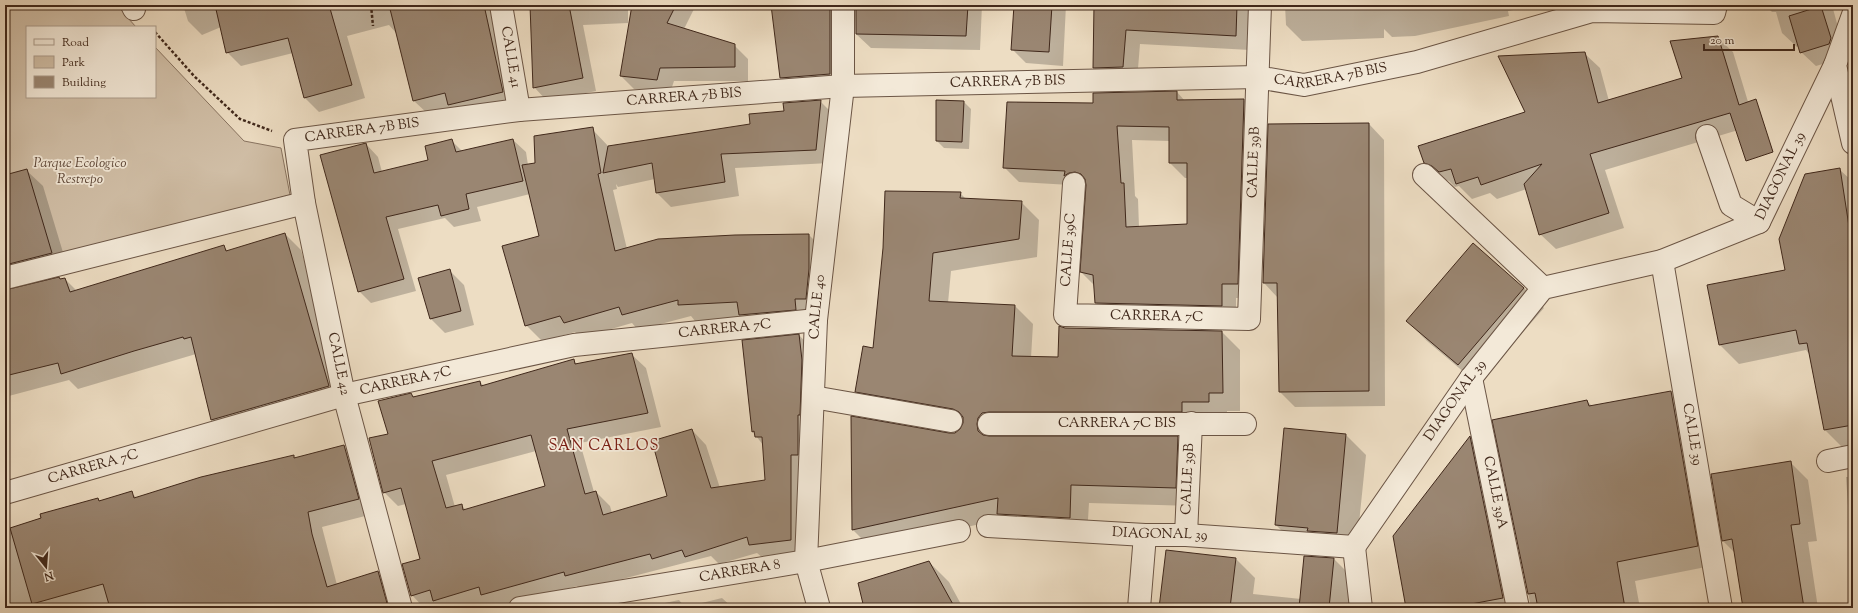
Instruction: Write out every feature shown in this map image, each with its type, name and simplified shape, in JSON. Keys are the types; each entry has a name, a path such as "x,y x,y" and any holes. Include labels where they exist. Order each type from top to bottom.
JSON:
{"street":[{"name":"CALLE 41","path":"501,5 519,110"},
{"name":"CALLE 40","path":"819,608 806,561 816,320 843,86 843,5"},
{"name":"CALLE 39B","path":"1250,319 1260,5"},
{"name":"CARRERA 7B BIS","path":"295,140 519,110 843,86 1257,78 1304,85 1417,62 1592,11 1715,9"},
{"name":"DIAGONAL 39","path":"988,526 1145,535 1186,535 1354,547 1471,378 1543,288 1662,261 1759,222 1836,65 1852,20"},
{"path":"1836,65 1853,143"},
{"path":"1707,136 1730,205 1759,222"},
{"name":"CALLE 42","path":"295,140 304,203 344,395 401,608"},
{"path":"1424,175 1543,288"},
{"name":"CALLE 39C","path":"1065,315 1074,184"},
{"path":"5,278 304,203"},
{"name":"CALLE 39","path":"1662,261 1721,608"},
{"name":"CARRERA 7C","path":"1065,315 1250,319"},
{"name":"CARRERA 7C","path":"5,493 344,395 574,345 816,320"},
{"name":"CALLE 39A","path":"1471,378 1518,608"},
{"path":"813,397 952,421"},
{"name":"CALLE 39B","path":"1186,535 1191,423"},
{"name":"CARRERA 7C BIS","path":"989,424 1245,424"},
{"path":"1828,461 1853,456"},
{"name":"CARRERA 8","path":"520,608 573,604 959,531"},
{"path":"1139,608 1145,535"},
{"path":"1354,547 1361,608"}],"path":[{"path":"371,5 373,26"},
{"path":"156,33 194,76 240,119 295,140"}],"green space":[{"name":"Parque Ecologico Restrepo","path":"5,5 120,5 135,26 26,26 26,98 156,98 156,48 244,141 281,148 290,195 5,269"}],"building":[{"path":"215,5 329,5 352,85 304,98 288,38 226,53"},
{"path":"389,5 484,5 503,92 448,105 445,93 413,101"},
{"path":"530,5 569,5 583,78 533,88"},
{"path":"632,5 676,5 667,23 735,44 735,67 660,68 657,80 620,76"},
{"path":"771,5 830,5 830,74 780,78"},
{"path":"856,5 968,5 966,36 856,34"},
{"path":"1014,5 1052,5 1049,52 1011,50"},
{"path":"1094,5 1237,5 1236,36 1126,30 1123,67 1093,68"},
{"path":"1821,6 1831,38 1829,44 1800,53 1789,16"},
{"path":"1718,36 1739,105 1756,99 1773,152 1746,161 1730,113 1590,154 1609,213 1539,235 1524,184 1542,164 1481,185 1478,177 1456,184 1451,169 1439,172 1432,166 1424,163 1418,146 1525,112 1498,56 1585,52 1598,103 1682,78 1670,41"},
{"path":"1177,91 1177,100 1244,99 1238,284 1222,284 1222,306 1095,303 1093,275 1080,272 1086,185 1085,179 1081,174 1075,172 1064,176 1065,171 1003,168 1007,102 1093,103 1093,93","holes":["1117,126 1169,127 1169,163 1187,163 1187,224 1126,227 1124,183 1121,183"]},
{"path":"821,100 816,150 721,154 725,182 656,193 652,163 603,173 608,146 750,124 749,114 784,111 783,103"},
{"path":"936,100 964,101 962,142 936,141"},
{"path":"1369,123 1369,391 1279,392 1277,283 1263,283 1268,124"},
{"path":"593,127 601,173 598,174 615,251 658,239 735,235 809,234 809,269 806,299 795,299 796,310 739,315 737,302 678,305 678,300 622,315 619,307 564,323 560,316 525,326 502,246 539,236 522,165 535,163 534,136"},
{"path":"452,139 456,152 513,139 523,181 466,194 469,209 441,216 438,205 386,217 404,279 358,292 320,155 366,143 374,173 428,160 425,146"},
{"path":"1840,168 1852,246 1849,246 1853,270 1853,425 1824,430 1807,343 1799,344 1796,330 1719,345 1707,285 1785,270 1779,239 1805,174"},
{"path":"27,169 52,253 5,265 5,175"},
{"path":"885,191 961,192 960,198 1022,201 1019,239 933,253 929,301 1015,305 1012,356 1058,357 1059,326 1065,328 1222,331 1223,393 1209,393 1209,402 1182,402 1182,412 989,412 982,413 978,418 978,431 983,435 989,436 1178,436 1176,488 1071,485 1070,518 997,514 998,498 852,530 851,416 949,433 955,433 960,429 963,423 963,417 959,412 953,409 855,392 863,346 873,348 883,248"},
{"path":"285,233 329,386 211,420 191,337 184,339 183,337 61,374 58,363 5,376 5,290 59,277 60,279 65,278 70,292 224,245 226,251"},
{"path":"1473,243 1524,288 1458,365 1406,321"},
{"path":"450,269 461,311 430,319 418,278"},
{"path":"799,334 802,360 800,415 798,415 798,455 791,455 791,540 749,545 747,537 685,557 682,550 652,559 650,554 565,576 564,572 481,595 479,587 433,601 430,590 411,596 402,564 420,559 401,488 383,493 369,438 388,434 378,401 411,393 413,397 480,381 481,386 574,359 575,364 632,353 648,413 567,429 585,494 596,491 603,515 667,496 652,441 692,429 711,488 765,480 762,437 755,437 754,431 752,432 742,340","holes":["531,435 545,486 463,510 462,504 446,508 432,461"]},
{"path":"1671,391 1698,546 1617,562 1625,608 1538,608 1535,593 1528,594 1492,420 1587,400 1589,406"},
{"path":"1284,428 1346,434 1337,533 1307,531 1308,528 1275,525"},
{"path":"1470,436 1503,598 1450,608 1406,608 1393,536"},
{"path":"344,445 359,499 308,512 312,534 327,587 378,571 387,603 370,608 110,608 103,584 32,604 10,528 41,518 40,514 98,498 99,501 132,491 134,498 201,477 294,455 294,458"},
{"path":"1791,461 1800,524 1791,525 1804,608 1743,608 1732,539 1722,541 1711,474"},
{"path":"1166,550 1236,558 1230,608 1159,608"},
{"path":"1304,556 1334,558 1329,608 1299,608"},
{"path":"929,561 955,608 864,608 858,583"}],"district":[{"name":"SAN CARLOS","path":"604,446"}]}
